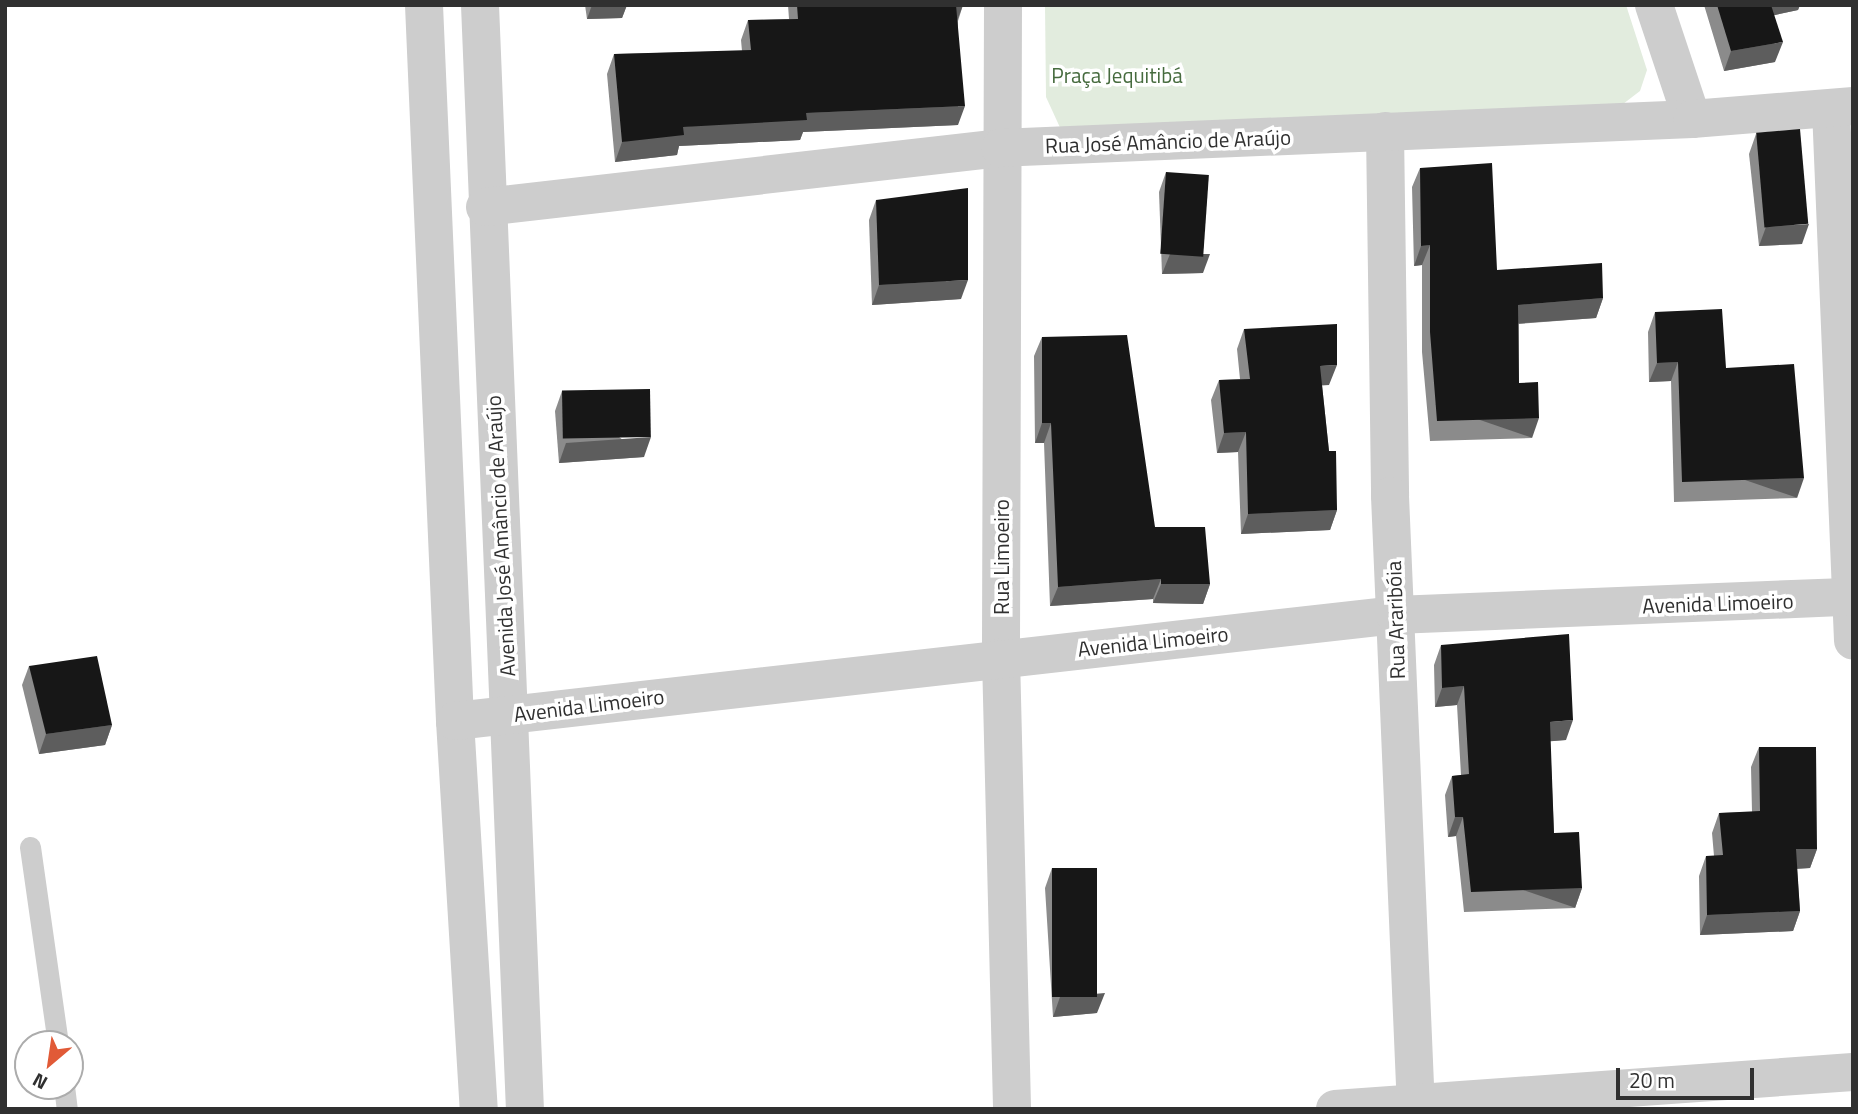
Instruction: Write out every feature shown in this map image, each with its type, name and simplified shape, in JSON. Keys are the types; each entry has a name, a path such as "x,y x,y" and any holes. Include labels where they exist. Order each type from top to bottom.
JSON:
{"street":[{"path":"424,5 455,721 478,1109"},
{"name":"Avenida José Amâncio de Araújo","path":"480,5 485,207 525,1109"},
{"name":"Rua Limoeiro","path":"1003,5 1000,148 1001,657 1012,1109"},
{"path":"1654,5 1692,119"},
{"path":"1842,107 1853,640"},
{"name":"Rua José Amâncio de Araújo","path":"485,207 1000,148 1692,119 1842,107"},
{"name":"Rua Araribóia","path":"1385,131 1395,615 1416,1105"},
{"name":"Avenida Limoeiro","path":"455,721 1001,657 1395,615 1852,597"},
{"path":"1335,1109 1853,1072"}],"lane":[{"path":"30,847 56,1030"}],"green space":[{"name":"Praça Jequitibá","path":"1045,5 1626,5 1647,70 1640,91 1623,104 1063,134 1046,97"}],"building":[{"path":"797,5 956,5 965,106 806,113 807,120 683,127 684,135 622,142 614,54 751,50 748,20 798,19"},
{"path":"1717,5 1771,5 1783,42 1731,51"},
{"path":"1800,129 1808,224 1764,227 1756,133"},
{"path":"1492,163 1497,270 1602,263 1603,298 1518,305 1519,383 1538,382 1539,418 1437,421 1430,332 1430,245 1421,246 1420,168"},
{"path":"1166,172 1209,175 1203,257 1160,254"},
{"path":"968,188 968,280 879,285 876,200"},
{"path":"1722,309 1726,368 1794,364 1804,478 1682,482 1678,362 1657,363 1655,312"},
{"path":"1337,324 1337,365 1320,366 1329,451 1336,451 1337,510 1248,514 1246,432 1224,433 1219,380 1250,379 1244,329"},
{"path":"1127,335 1155,527 1205,527 1210,584 1161,584 1161,579 1058,587 1051,423 1042,423 1042,337"},
{"path":"650,389 651,437 563,439 562,391"},
{"path":"1569,634 1573,720 1550,722 1554,833 1579,832 1582,888 1471,892 1463,817 1455,817 1452,776 1469,774 1464,686 1442,688 1441,645"},
{"path":"97,656 112,725 46,734 29,666"},
{"path":"1759,747 1816,747 1817,849 1796,849 1800,911 1707,915 1706,856 1723,855 1719,813 1760,811"},
{"path":"1052,868 1097,868 1097,997 1052,997"}]}
